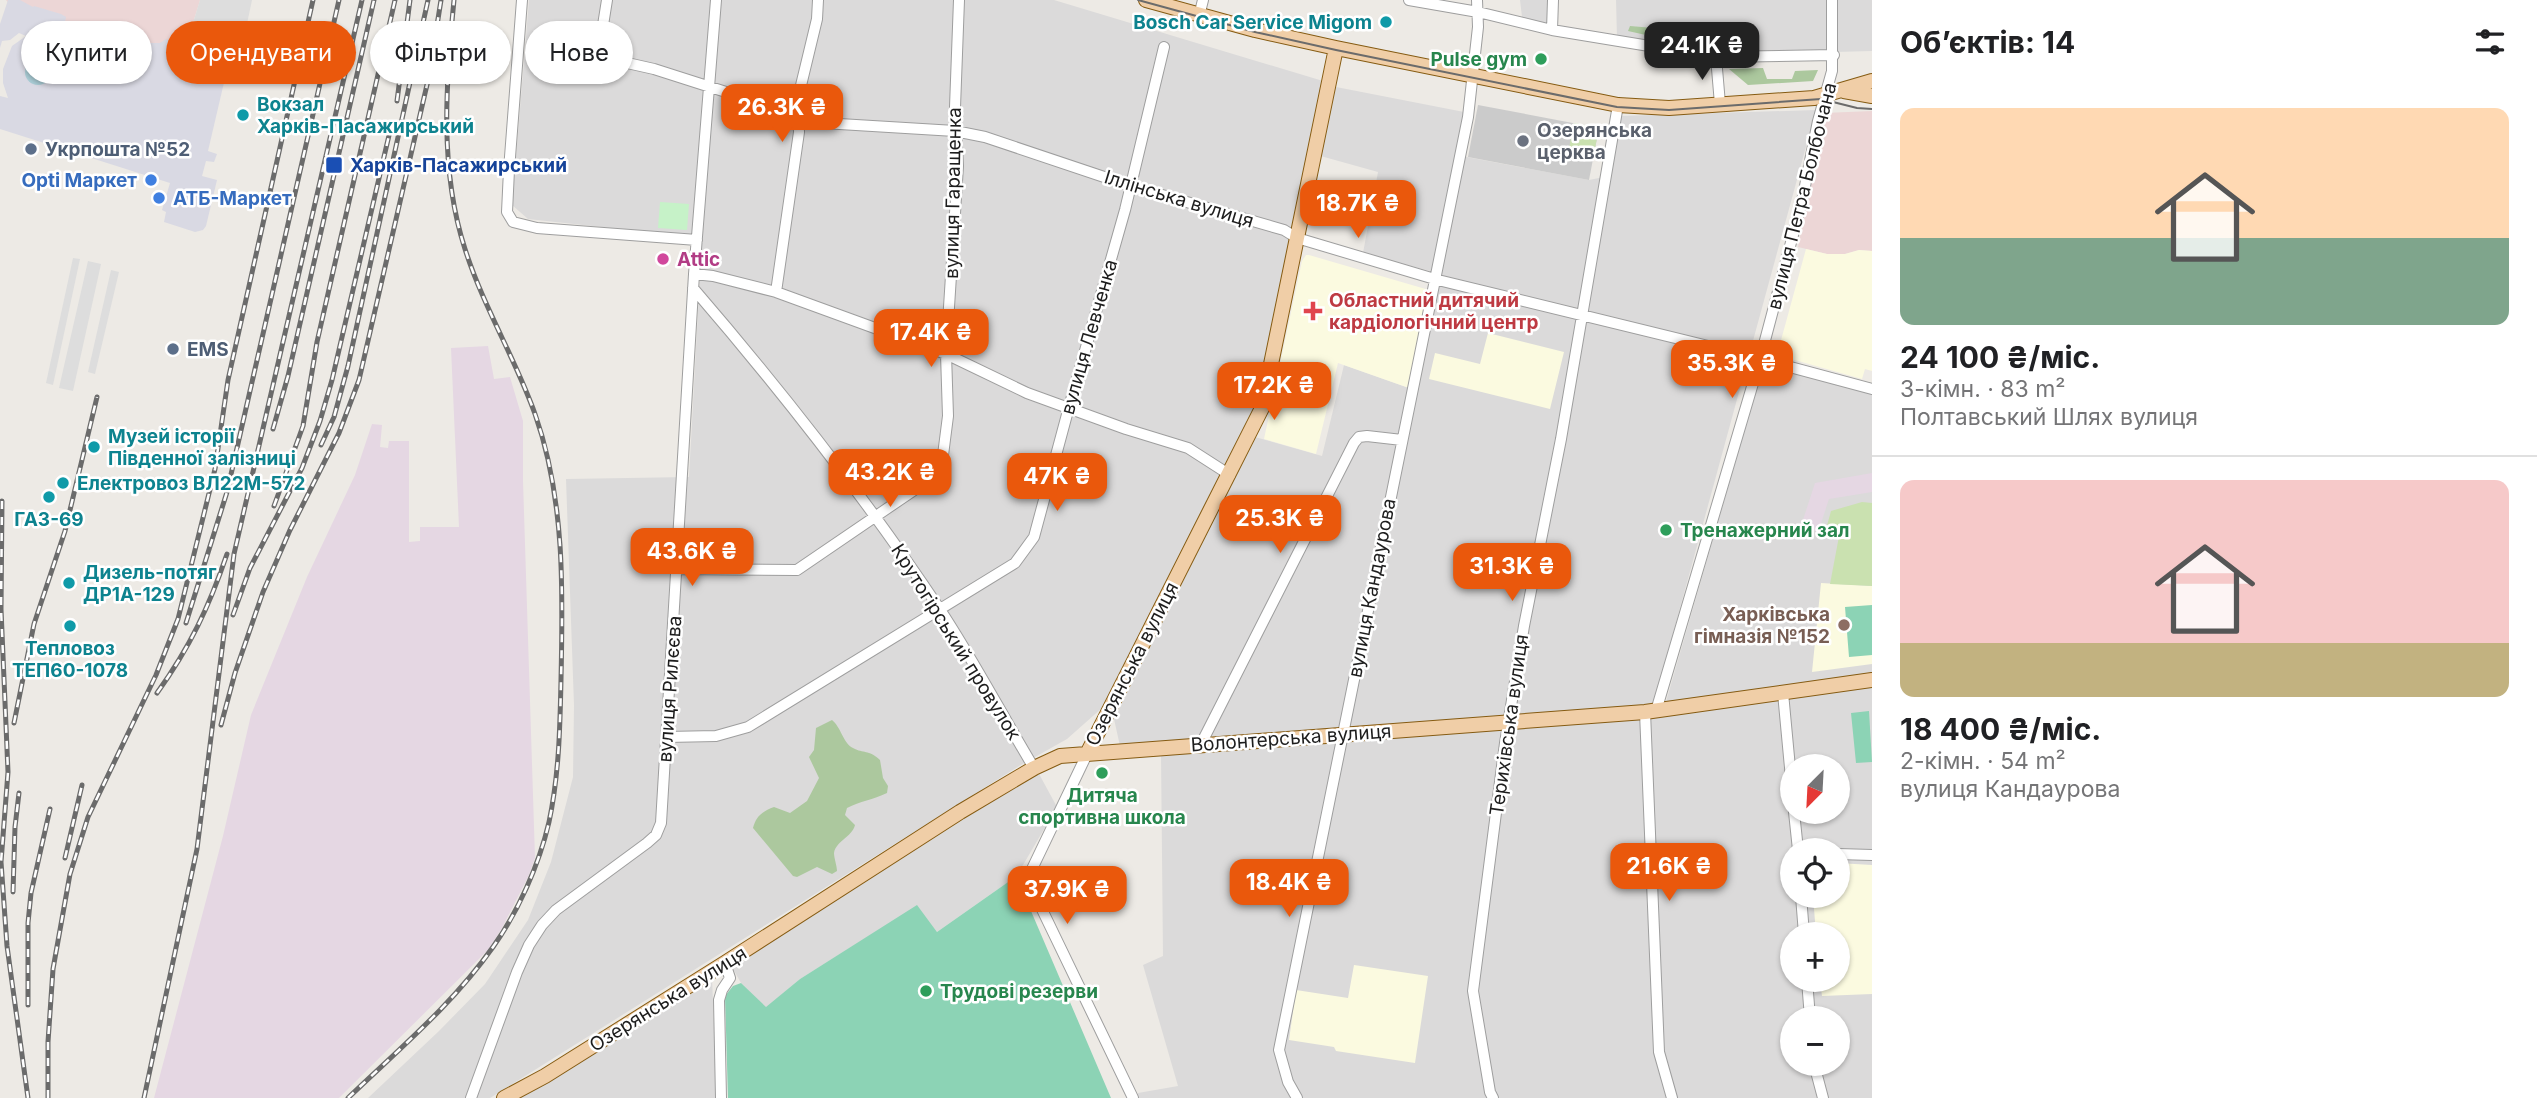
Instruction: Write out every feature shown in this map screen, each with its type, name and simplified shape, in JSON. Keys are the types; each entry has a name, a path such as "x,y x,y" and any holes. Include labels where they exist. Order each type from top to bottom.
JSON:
{"main road":[{"path":"1146,0 1199,16 1336,48 1618,105 1669,108 1825,95 1872,81"},
{"name":"Озерянська вулиця","path":"504,1098 545,1076 725,964 960,812 1034,768 1060,756 1088,752 1262,408 1336,48"},
{"path":"1844,91 1872,96"},
{"name":"Волонтерська вулиця","path":"1088,752 1651,712 1872,680"}],"street":[{"path":"522,0 507,212 513,222 529,228 697,240"},
{"name":"Іллінська вулиця","path":"607,0 600,44 606,58 708,85 797,112 823,123 955,131 985,137 1130,186 1284,230 1297,238 1435,279 1872,389"},
{"name":"вулиця Рилєєва","path":"471,1098 517,972 542,925 556,910 648,844 661,823 693,288 716,0"},
{"path":"776,292 799,132 797,102 817,19 818,0"},
{"name":"вулиця Гаращенка","path":"677,569 797,569 926,482 936,471 943,455 948,416 946,354 958,166 955,131 959,0"},
{"path":"1199,16 1203,0"},
{"path":"1409,0 1478,6 1552,30 1716,57 1834,55"},
{"path":"1552,30 1553,0"},
{"name":"вулиця Петра Болбочана","path":"1672,1098 1659,1052 1651,712 1760,359 1802,201 1817,124 1832,71 1832,0"},
{"name":"вулиця Кандаурова","path":"1297,1098 1288,1082 1279,1050 1468,117 1478,6"},
{"name":"вулиця Левченка","path":"667,737 716,736 748,727 1015,563 1034,537 1130,186 1164,47"},
{"path":"1716,57 1720,104"},
{"name":"Терихівська вулиця","path":"1493,1098 1473,991 1508,724 1524,626 1561,439 1580,314 1618,105"},
{"path":"694,274 713,276 776,292 946,354 1027,393 1188,448 1230,475"},
{"name":"Крутогірський провулок","path":"693,288 768,375 876,516 940,610 1034,768"},
{"path":"1201,744 1354,443 1367,436 1402,440"},
{"path":"1783,693 1789,754"},
{"path":"1088,752 1031,869 1036,897 1133,1098"},
{"path":"1850,854 1872,855"},
{"path":"721,1098 719,1000 730,978 725,964"},
{"path":"1817,1076 1823,1098"}],"shaded area":[{"path":"6,0 200,0 194,21 166,21 166,54 160,56 152,53 152,21 57,21 10,5"},
{"path":"8,0 20,0 66,17 65,21 21,21 21,34 2,41 0,48 0,24"},
{"path":"200,0 252,0 248,21 194,21"},
{"path":"529,0 1054,0 1323,81 1257,407 1102,708 1067,739 1019,766 490,1098 368,1098 485,984 528,920 551,862 573,777 574,705 566,479 689,477 702,238 528,219 512,205 525,48 525,84 633,84 633,21 527,21"},
{"path":"1520,0 1550,0 1549,24 1522,17"},
{"path":"1616,0 1872,0 1872,51 1717,55 1617,38"},
{"path":"166,39 166,84 224,84 208,151 217,154 214,162 206,161 202,176 217,180 203,230 195,232 164,222 166,212 162,210 170,183 0,129 0,96 8,98 3,83 3,69 12,46 21,40 21,84 152,84 152,43 160,43"},
{"path":"1331,86 1464,112 1456,155 1589,180 1609,176 1620,116 1816,110 1653,707 1120,746 1114,719 1255,437 1322,456 1344,365 1409,388 1441,274 1363,253 1378,172 1317,155"},
{"path":"1478,105 1599,128 1589,180 1468,157"},
{"path":"1872,111 1872,251 1827,254 1798,247 1824,113"},
{"path":"1806,249 1827,254 1872,251 1872,371 1865,369 1862,379 1777,355"},
{"path":"1309,255 1429,290 1409,388 1338,363 1316,454 1264,439 1302,261"},
{"path":"73,258 80,259 53,385 46,383"},
{"path":"88,261 101,264 73,391 59,388"},
{"path":"111,270 119,272 95,374 88,372"},
{"path":"1488,333 1564,352 1550,409 1429,379 1435,353 1480,364"},
{"path":"488,346 494,379 510,377 523,421 535,858 529,875 488,950 339,1098 154,1098 223,836 251,715 307,577 355,475 372,424 382,425 380,447 388,448 389,441 409,441 409,542 420,541 420,527 459,527 451,348"},
{"path":"1764,363 1872,389 1872,674 1665,705"},
{"path":"1872,473 1872,492 1829,499 1818,532 1801,526 1815,483"},
{"name":"Харківська гімназія №152","path":"1821,583 1872,586 1872,664 1812,672"},
{"path":"1872,684 1872,1098 1138,1098 1138,1093 1178,1086 1143,965 1163,956 1161,753"},
{"path":"1038,772 1057,807 1023,865 1011,880 937,932 917,906 800,979 766,1008 741,983 732,967"},
{"path":"1850,864 1872,865 1872,994 1822,996 1822,992 1850,992 1850,922 1815,922 1814,908 1850,908"},
{"path":"1354,965 1428,976 1415,1063 1336,1051 1334,1047 1289,1040 1296,990 1348,998"},
{"path":"712,978 717,1098 512,1098"}],"green space":[{"path":"1630,26 1759,37 1759,45 1717,51 1628,31"},
{"path":"1763,68 1767,79 1792,79 1795,71 1818,70 1813,81 1748,85 1729,69"},
{"path":"1574,123 1599,128 1593,158 1568,153"},
{"path":"660,202 689,204 687,230 658,228"},
{"path":"1862,502 1872,503 1872,586 1830,584 1840,531 1826,529 1831,511"},
{"path":"1872,605 1872,655 1849,657 1845,607"},
{"path":"1869,711 1872,762 1856,763 1851,713"},
{"path":"832,720 850,746 880,760 883,778 888,786 887,793 847,808 845,815 855,825 835,849 837,871 832,874 817,867 797,877 793,876 753,828 758,817 766,810 774,807 790,813 807,801 819,778 809,757 814,750 816,728"},
{"name":"Трудові резерви","path":"1011,880 1028,904 1111,1098 728,1098 725,996 733,986 741,983 766,1007 800,979 917,905 937,932"}],"tram line":[{"path":"1138,0 1255,32 1617,107 1669,110 1821,99 1872,109"}],"railway":[{"path":"48,1098 48,1042 53,969 70,874 88,817 156,675 178,619 215,469 228,380 313,0"},
{"path":"186,623 227,492 339,0"},
{"path":"144,1098 197,849 234,554 362,0"},
{"path":"273,429 288,376 374,0"},
{"path":"274,506 303,426 317,342 395,0"},
{"path":"397,101 410,0"},
{"path":"321,445 334,417 348,366 428,0"},
{"path":"221,725 235,673 263,592 290,530 339,433 359,380 429,76 441,0"},
{"path":"348,1098 443,1007 477,968 502,933 519,903 540,855 549,822 557,769 562,613 557,512 545,446 535,414 472,270 457,219 451,188 447,125 454,0"},
{"path":"233,615 250,568 302,468 320,421 390,131"},
{"path":"14,723 34,624 65,531 97,397"},
{"path":"2,501 1,609 8,772 1,862 7,946 28,1098"},
{"path":"157,693 198,626 227,554"},
{"path":"65,858 82,785"},
{"path":"13,892 19,793"},
{"path":"28,1005 28,923 31,893 50,809"}],"place":[{"name":"Bosch Car Service Migom","path":"1386,22"},
{"name":"Pulse gym","path":"1541,59"},
{"name":"Вокзал Харків-Пасажирський","path":"243,115"},
{"name":"Озерянська церква","path":"1523,141"},
{"name":"Укрпошта №52","path":"31,149"},
{"name":"Харків-Пасажирський","path":"334,165"},
{"name":"Opti Маркет","path":"151,180"},
{"name":"АТБ-Маркет","path":"159,198"},
{"name":"Attic","path":"663,259"},
{"name":"Областний дитячий кардіологічний центр","path":"1313,311"},
{"name":"EMS","path":"173,349"},
{"name":"Музей історії Південної залізниці","path":"94,447"},
{"name":"Електровоз ВЛ22М-572","path":"63,483"},
{"name":"ГАЗ-69","path":"49,497"},
{"name":"Тренажерний зал","path":"1666,530"},
{"name":"Дизель-потяг ДР1А-129","path":"69,583"},
{"name":"Харківська гімназія №152","path":"1844,625"},
{"name":"Тепловоз ТЕП60-1078","path":"70,626"},
{"name":"Дитяча спортивна школа","path":"1102,773"},
{"name":"Трудові резерви","path":"926,991"}]}
